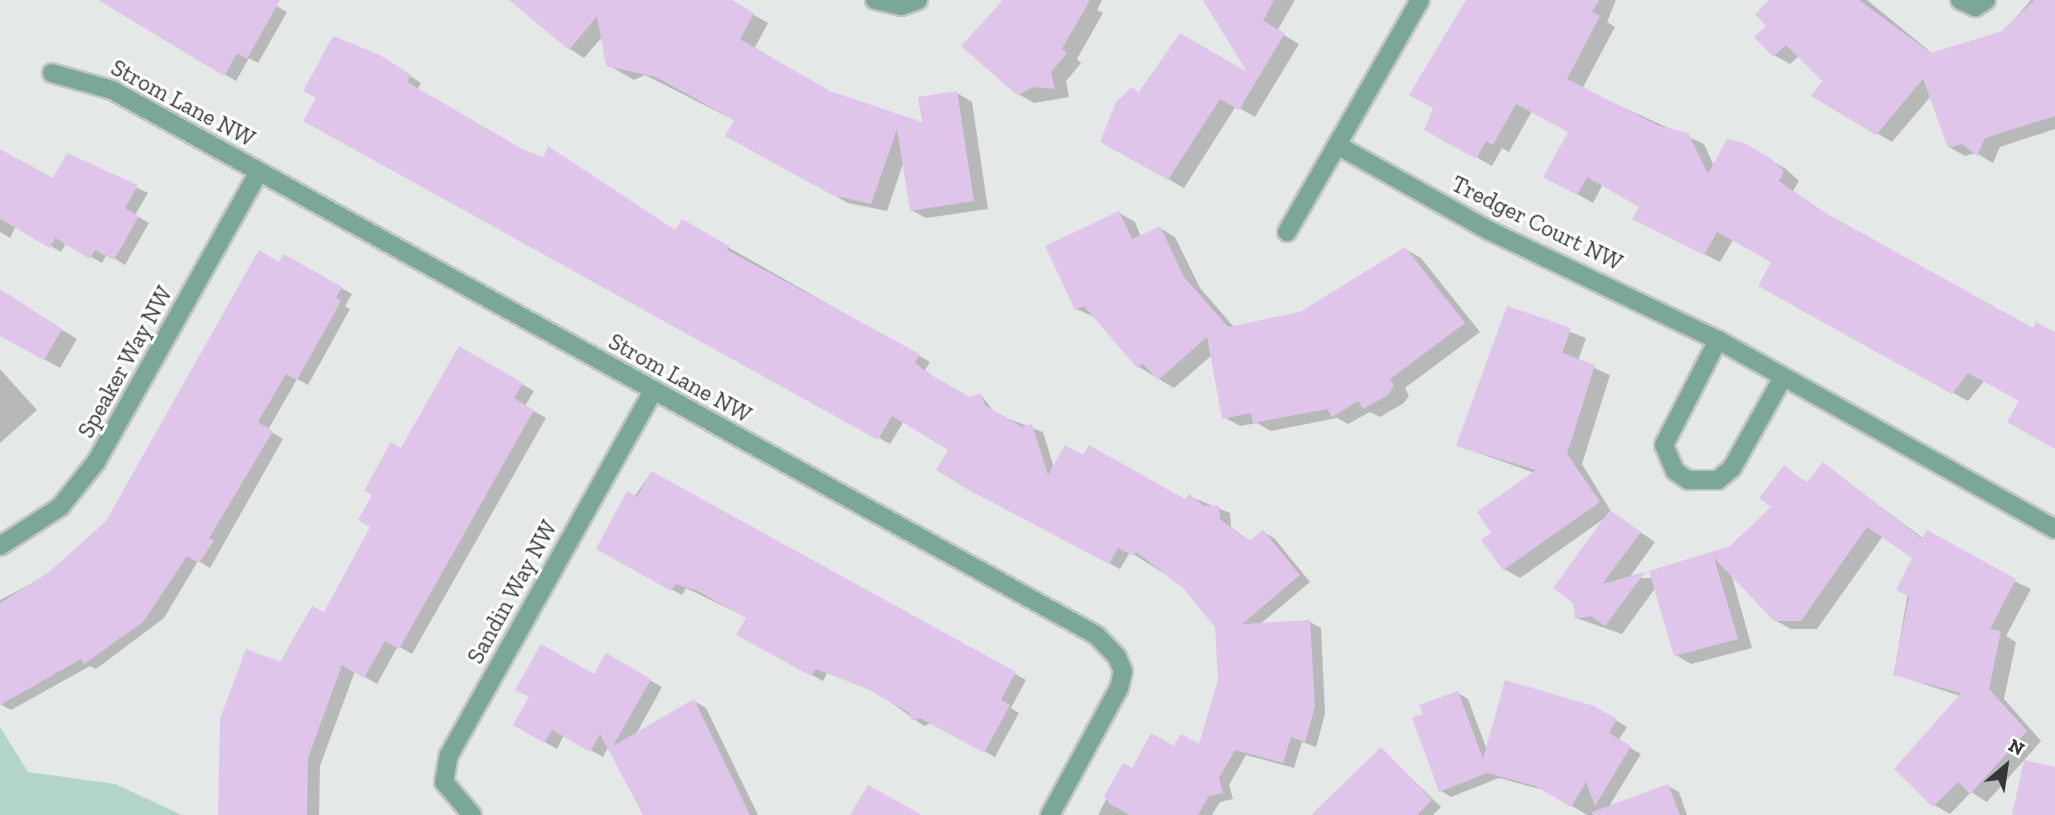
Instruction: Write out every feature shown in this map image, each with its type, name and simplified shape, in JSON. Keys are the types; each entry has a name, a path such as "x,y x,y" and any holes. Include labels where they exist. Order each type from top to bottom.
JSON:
{"street":[{"path":"875,0 901,6 918,0"},
{"path":"1287,232 1420,0"},
{"path":"1960,0 1975,7 1986,0"},
{"name":"Strom Lane NW","path":"52,73 112,90 1110,646 1124,671 1119,688 1050,815"},
{"name":"Tredger Court NW","path":"1337,145 1488,230 1718,341 2055,529"},
{"name":"Speaker Way NW","path":"0,546 60,507 96,463 259,172"},
{"path":"1718,341 1664,445 1675,471 1688,480 1718,480 1732,468 1783,377"},
{"name":"Sandin Way NW","path":"472,815 444,782 449,755 653,391"}],"green space":[{"path":"0,727 28,772 115,784 182,815 0,815"}],"building":[{"path":"98,0 280,0 247,59 237,53 224,76"},
{"path":"509,0 732,0 754,13 740,39 830,91 922,122 918,97 957,91 974,201 910,211 897,129 871,204 832,195 725,136 734,120 656,77 606,66 597,16 569,50"},
{"path":"1003,0 1090,0 1062,49 1067,53 1051,72 1055,89 1034,87 1017,95 961,46"},
{"path":"1203,0 1274,0 1263,21 1285,33 1239,110 1220,99 1168,180 1100,142 1116,102 1132,87 1139,92 1180,33 1247,72"},
{"path":"1466,0 1599,0 1592,12 1600,16 1567,79 1657,125 1688,133 1708,174 1727,139 1744,143 1770,158 1784,171 1779,181 1815,207 2033,328 2036,322 2055,332 2055,449 2007,422 2019,401 1968,373 1952,394 1758,286 1771,262 1717,232 1704,255 1632,219 1639,207 1587,177 1577,195 1543,177 1568,132 1516,104 1493,145 1486,141 1476,159 1424,130 1433,108 1409,95"},
{"path":"1769,0 1859,0 1931,53 2002,31 2034,0 2055,0 2055,116 1985,138 1977,156 1962,144 1948,148 1923,79 1876,135 1811,96 1822,81 1786,45 1773,57 1754,37 1766,26 1755,14"},
{"path":"333,36 380,55 411,75 407,82 524,150 543,157 548,146 675,230 682,219 729,246 727,250 920,354 915,363 931,375 970,397 981,393 985,405 1022,427 1032,424 1048,475 1065,445 1083,455 1089,445 1185,499 1189,494 1204,506 1219,505 1220,519 1249,541 1263,530 1300,575 1242,624 1310,620 1315,707 1305,742 1291,737 1283,763 1235,750 1219,778 1223,793 1209,796 1198,815 1130,815 1110,804 1104,796 1123,763 1132,768 1151,733 1174,746 1181,734 1199,744 1218,680 1215,627 1183,588 1136,552 1134,556 1118,548 1109,564 967,489 936,470 948,450 892,416 878,440 303,121 316,98 303,91"},
{"path":"0,149 53,178 67,153 138,185 125,208 139,216 114,260 95,250 90,259 55,238 50,248 0,219"},
{"path":"1119,211 1132,239 1160,226 1184,277 1228,327 1300,312 1405,247 1465,323 1390,379 1394,386 1388,395 1363,409 1358,401 1332,417 1327,409 1253,423 1251,413 1222,419 1207,337 1158,380 1143,364 1137,368 1084,306 1075,310 1045,246"},
{"path":"259,250 279,262 284,254 342,287 336,298 341,301 297,380 286,374 258,422 273,431 209,538 214,541 199,563 187,556 143,622 84,664 81,659 0,705 0,603 49,572 106,521"},
{"path":"0,289 62,329 44,360 0,336"},
{"path":"1507,306 1571,328 1562,353 1595,365 1567,454 1600,502 1503,570 1481,540 1491,533 1477,512 1536,470 1456,446"},
{"path":"459,346 523,383 514,398 534,410 399,649 385,641 364,678 342,665 308,758 307,815 218,815 220,719 246,649 280,662 312,606 324,612 370,527 358,520 372,495 364,491 391,442 401,448"},
{"path":"1823,462 1922,539 1927,530 2016,579 1990,629 2001,631 1989,689 2027,731 1970,794 1958,782 1933,807 1894,769 1961,693 1893,675 1909,597 1896,590 1912,558 1867,527 1801,621 1774,621 1714,558 1738,639 1674,656 1649,571 1730,546 1771,507 1759,498 1784,465 1806,483"},
{"path":"651,471 1016,672 1001,700 1010,705 984,753 920,718 911,721 909,713 864,687 816,669 811,676 736,635 746,618 696,590 675,584 671,591 596,549 627,491 637,497"},
{"path":"1610,510 1641,532 1602,584 1645,572 1605,626 1591,616 1575,619 1573,603 1553,588"},
{"path":"541,644 594,674 606,653 651,679 613,746 694,699 750,815 643,815 600,734 590,752 552,730 544,743 513,725 529,697 515,690"},
{"path":"1505,680 1594,706 1617,719 1609,733 1631,746 1595,806 1586,782 1571,807 1535,786 1487,773 1439,792 1412,718 1423,714 1419,705 1458,691 1483,759"},
{"path":"1381,747 1432,800 1417,815 1311,815"},
{"path":"2024,760 2055,767 2055,815 2012,815"},
{"path":"1668,784 1680,815 1593,815 1592,812"},
{"path":"868,785 922,815 850,815"}]}
